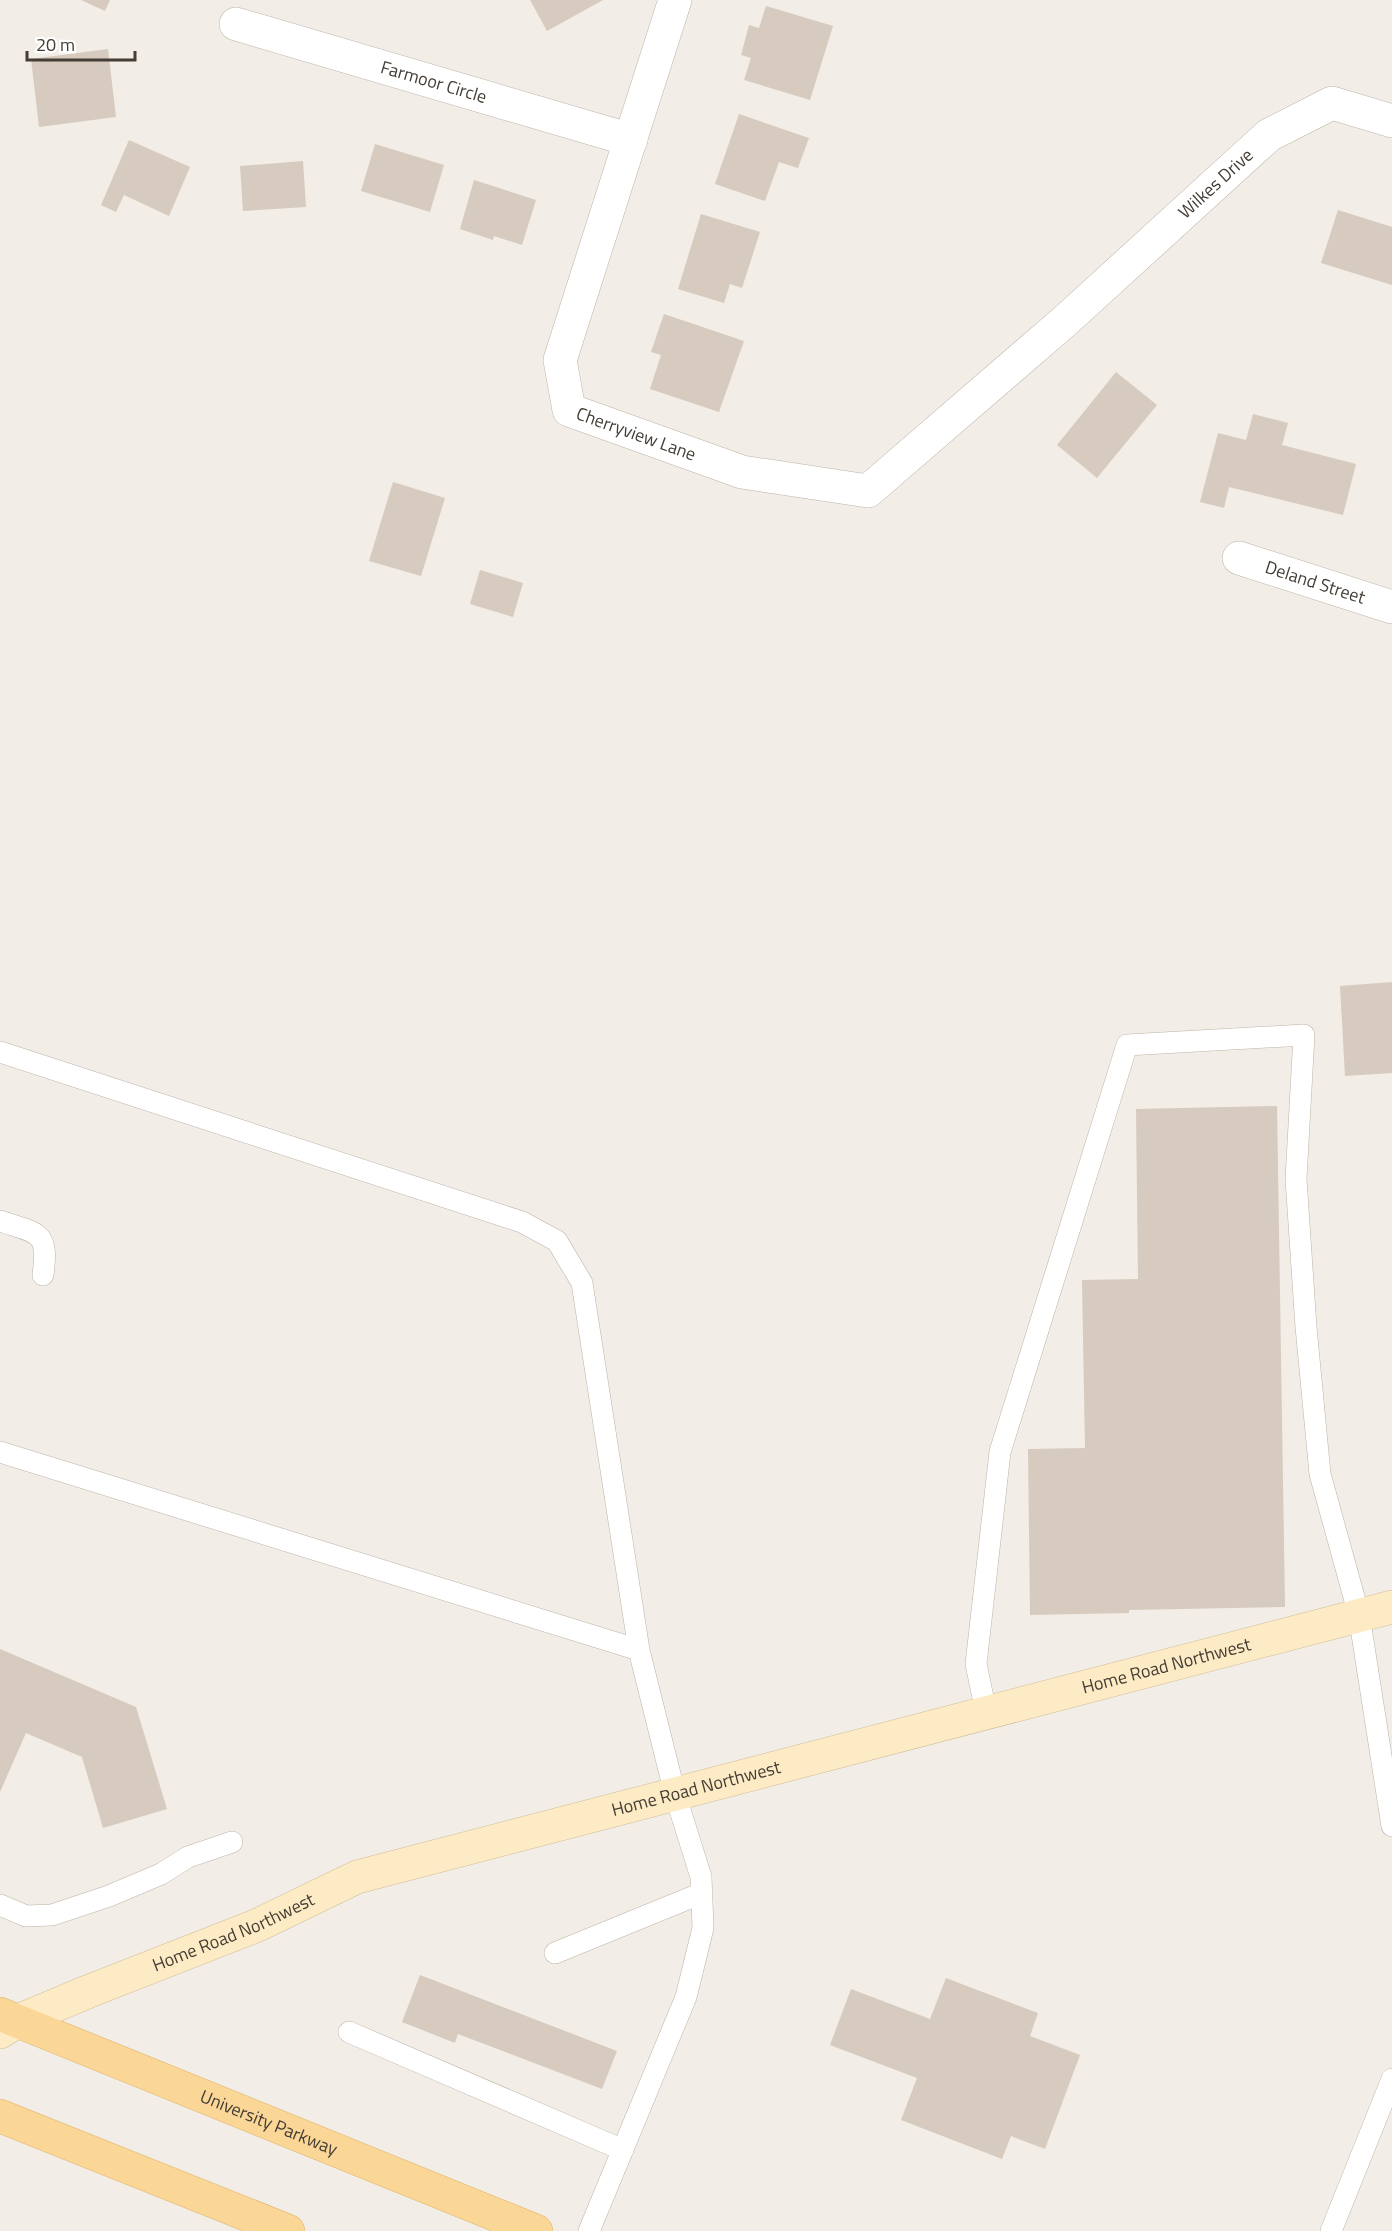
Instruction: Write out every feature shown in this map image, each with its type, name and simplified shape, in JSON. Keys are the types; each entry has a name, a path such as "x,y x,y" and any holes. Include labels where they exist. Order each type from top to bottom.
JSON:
{"main road":[{"name":"University Parkway","path":"5,2022 536,2231"},
{"path":"0,2116 288,2231"}],"street":[{"name":"Cherryview Lane","path":"675,0 560,360 569,410 742,472 868,491 1065,321"},
{"name":"Farmoor Circle","path":"236,24 631,140"},
{"name":"Wilkes Drive","path":"1065,321 1269,135 1332,103 1392,121"},
{"name":"Deland Street","path":"1239,558 1392,607"},
{"name":"Home Road Northwest","path":"5,2022 258,1925 357,1877 1392,1607"}],"lane":[{"path":"986,1712 976,1664 1000,1452 1127,1045 1304,1035 1296,1179 1307,1338 1320,1474 1359,1616 1392,1826"},
{"path":"0,1052 522,1222 557,1241 582,1283 639,1650 675,1794 701,1877 703,1928 686,1997 589,2231"},
{"path":"0,1221 32,1231 44,1242 46,1252 43,1275"},
{"path":"0,1452 639,1650"},
{"path":"0,1905 26,1916 52,1915 109,1896 161,1874 188,1857 232,1842"},
{"path":"555,1953 702,1893"},
{"path":"349,2032 623,2150"},
{"path":"1331,2231 1392,2079"}],"building":[{"path":"81,0 110,0 105,11"},
{"path":"530,0 603,0 547,31"},
{"path":"766,6 833,26 810,100 744,80 751,58 741,55 749,25 759,28"},
{"path":"108,49 116,117 39,127 31,59"},
{"path":"739,114 809,138 798,168 779,162 765,201 715,184"},
{"path":"129,140 190,167 169,216 124,195 116,212 101,205"},
{"path":"375,144 444,165 430,212 361,191"},
{"path":"303,161 306,207 243,211 240,166"},
{"path":"474,180 536,200 522,245 494,236 493,240 460,229"},
{"path":"1338,210 1392,227 1392,285 1321,263"},
{"path":"701,214 760,232 742,288 730,284 724,303 678,289"},
{"path":"664,314 744,341 719,412 650,389 661,355 651,352"},
{"path":"1116,372 1157,405 1097,478 1057,445"},
{"path":"1253,414 1288,423 1282,445 1356,464 1343,515 1229,487 1224,508 1200,502 1218,433 1246,440"},
{"path":"393,482 445,498 421,576 369,561"},
{"path":"480,570 523,583 513,617 470,604"},
{"path":"1392,982 1392,1073 1345,1076 1340,986"},
{"path":"1277,1106 1285,1607 1129,1610 1129,1613 1030,1615 1028,1449 1085,1448 1082,1280 1138,1279 1136,1109"},
{"path":"0,1649 136,1707 167,1809 103,1828 82,1757 26,1733 0,1792"},
{"path":"420,1975 617,2051 602,2089 458,2034 455,2043 402,2022"},
{"path":"946,1978 1038,2013 1030,2036 1080,2055 1045,2149 1011,2136 1002,2159 901,2120 917,2078 830,2045 851,1989 930,2019"}]}
